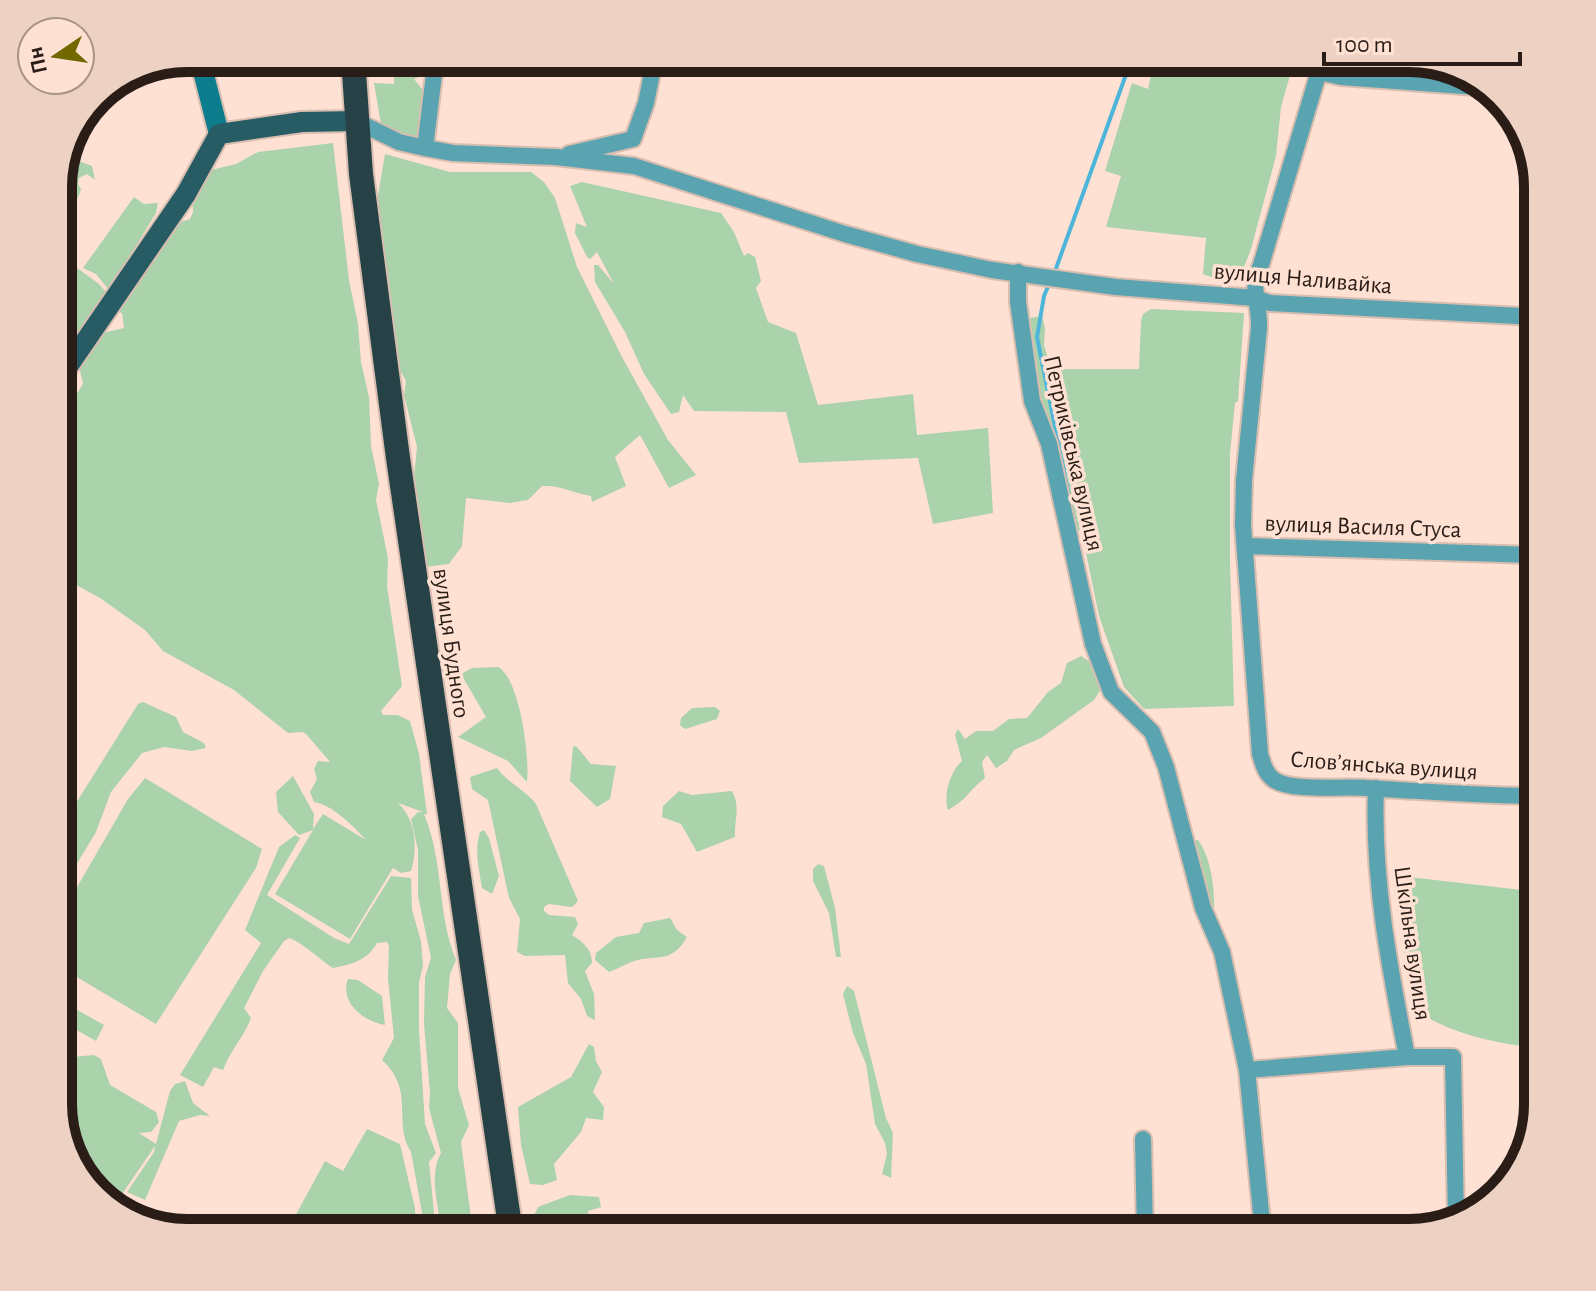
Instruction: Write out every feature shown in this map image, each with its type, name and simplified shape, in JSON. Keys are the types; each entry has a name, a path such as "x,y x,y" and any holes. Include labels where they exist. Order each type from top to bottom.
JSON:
{"highway":[{"name":"вулиця Будного","path":"354,72 356,121 379,318 436,736 509,1219"}],"main road":[{"path":"72,361 186,194 219,134 203,72"},
{"path":"219,134 302,122 356,121"}],"street":[{"path":"425,148 434,72"},
{"path":"356,121 399,142 425,148 453,153 556,157 633,139 646,103 652,72"},
{"name":"вулиця Василя Стуса","path":"1319,72 1261,265 1253,282 1260,310 1244,480 1245,546 1524,555"},
{"path":"1333,72 1341,77 1465,86"},
{"name":"вулиця Наливайка","path":"556,157 634,166 845,234 992,270 1255,298 1270,303 1524,316"},
{"name":"Петриківська вулиця","path":"1018,272 1018,302 1032,401 1049,444 1093,644 1111,692 1152,732 1166,767 1203,908 1222,952 1247,1070 1262,1219"},
{"path":"1255,298 1524,310"},
{"name":"Словʼянська вулиця","path":"1245,546 1260,754 1264,769 1275,780 1291,785 1469,796 1524,796"},
{"name":"Шкільна вулиця","path":"1376,788 1374,835 1392,980 1407,1057 1453,1057 1456,1209"},
{"path":"1247,1070 1407,1057"},
{"path":"1143,1139 1145,1219"}],"green space":[{"path":"394,72 429,72 414,79 426,94 421,140 415,141 381,124 374,83 394,84"},
{"path":"1152,72 1291,72 1281,107 1276,156 1251,249 1238,283 1203,274 1206,238 1106,227 1121,176 1105,171 1132,83 1148,89"},
{"path":"333,143 349,280 369,397 371,446 379,484 376,500 388,558 387,586 402,686 381,711 383,715 398,715 410,721 419,754 427,814 424,814 435,850 446,924 456,960 450,974 447,1008 458,1023 458,1088 469,1125 461,1142 471,1219 440,1219 436,1192 435,1172 441,1153 429,1108 424,1024 425,977 431,958 418,896 418,850 411,819 418,812 423,812 398,803 409,817 414,835 411,871 401,873 393,868 350,939 275,894 313,830 299,835 278,812 276,792 293,776 314,814 313,829 323,814 366,840 335,812 314,802 310,792 317,779 314,769 318,761 330,762 303,732 288,733 234,690 163,651 145,630 72,583 72,401 83,384 79,366 102,333 124,328 122,313 116,305 168,226 190,219 193,212 192,195 203,172 236,164 258,152"},
{"path":"385,154 450,172 531,172 544,182 555,198 577,267 622,357 668,440 696,475 669,488 640,435 615,457 626,486 592,502 591,496 549,486 542,486 528,500 510,503 466,498 462,546 449,564 425,567 412,496 417,447 404,395 406,381 393,358 394,337 380,234 377,201"},
{"path":"75,160 92,166 95,180 87,174 79,178 81,189 78,198 72,202 72,179"},
{"path":"582,182 721,213 734,232 744,256 748,253 755,257 761,281 756,288 768,322 796,333 818,405 913,394 917,435 988,428 993,513 933,524 918,458 799,463 786,412 694,411 683,395 679,412 671,414 644,374 625,332 595,282 594,265 598,265 614,284 597,252 590,259 587,257 575,233 576,223 587,227 570,186"},
{"path":"134,197 144,204 158,203 156,213 109,290 96,274 83,268"},
{"path":"72,264 106,292 103,304 72,347"},
{"path":"1151,309 1244,313 1238,401 1235,403 1230,454 1234,706 1144,709 1124,687 1099,616 1081,529 1075,534 1022,330 1030,318 1042,316 1044,345 1058,392 1057,369 1139,369 1141,321 1143,314"},
{"path":"1081,656 1100,668 1104,684 1094,700 1041,738 1014,750 1007,761 996,768 987,755 982,762 985,778 948,810 946,798 949,784 962,761 955,735 958,729 965,739 976,731 993,731 1009,719 1027,718 1048,692 1061,683 1067,663"},
{"path":"498,667 506,674 518,702 525,738 527,782 508,761 458,737 486,717 461,674 472,668"},
{"path":"143,702 176,717 183,732 204,743 206,748 192,751 164,747 142,753 111,792 96,832 72,872 72,810 138,704"},
{"path":"715,707 720,711 717,719 685,729 680,725 681,718 692,708"},
{"path":"576,746 591,764 616,766 610,799 597,807 570,781 573,747"},
{"path":"497,768 536,804 578,901 572,907 549,904 544,911 549,915 575,917 578,924 572,935 586,946 592,958 585,971 594,994 595,1020 587,1016 581,999 568,983 565,955 525,956 517,952 520,919 509,898 488,800 472,789 470,777"},
{"path":"145,778 262,849 256,868 156,1024 72,974 72,896 128,799"},
{"path":"679,791 692,795 732,791 737,808 735,837 697,852 681,824 662,817 663,806"},
{"path":"484,830 499,876 492,894 482,888 478,867 478,839"},
{"path":"295,835 300,838 267,895 334,938 349,944 391,876 411,878 412,910 421,941 423,966 419,982 419,1030 425,1124 436,1153 429,1162 435,1219 423,1218 411,1152 403,1129 398,1083 382,1060 394,1038 387,942 377,943 369,954 358,961 333,968 294,940 289,938 284,941 263,971 244,1008 251,1018 223,1070 214,1067 203,1087 180,1075 261,943 245,930 279,847"},
{"path":"1189,840 1198,840 1209,864 1214,902 1214,910 1211,911"},
{"path":"818,864 824,866 835,908 841,957 836,957 829,913 813,881 813,869"},
{"path":"1392,875 1524,890 1524,1046 1472,1036 1441,1025 1412,1008"},
{"path":"670,918 677,930 687,937 670,955 634,961 609,972 595,960 596,953 616,937 639,933 644,923"},
{"path":"348,979 358,980 382,996 385,1025 369,1020 355,1010 347,995"},
{"path":"847,986 854,991 886,1118 893,1133 891,1178 882,1174 887,1154 885,1143 875,1124 866,1064 853,1033 843,994"},
{"path":"72,1007 104,1025 96,1041 72,1028"},
{"path":"589,1044 594,1047 602,1072 593,1092 604,1107 603,1120 586,1118 581,1132 554,1164 557,1180 543,1185 530,1184 521,1145 518,1107 571,1077"},
{"path":"94,1055 101,1059 110,1085 156,1112 159,1122 151,1132 139,1133 156,1144 170,1091 175,1084 185,1081 193,1103 210,1116 200,1115 179,1121 145,1200 127,1192 155,1146 121,1199 96,1174 84,1155 72,1112 72,1057"},
{"path":"367,1129 400,1144 415,1219 294,1219 325,1161 343,1171"},
{"path":"570,1195 599,1197 601,1207 588,1211 588,1219 532,1219 538,1207"}],"waterway":[{"path":"1054,274 1127,72"},
{"path":"1050,282 1044,296 1037,337 1075,526"}]}
